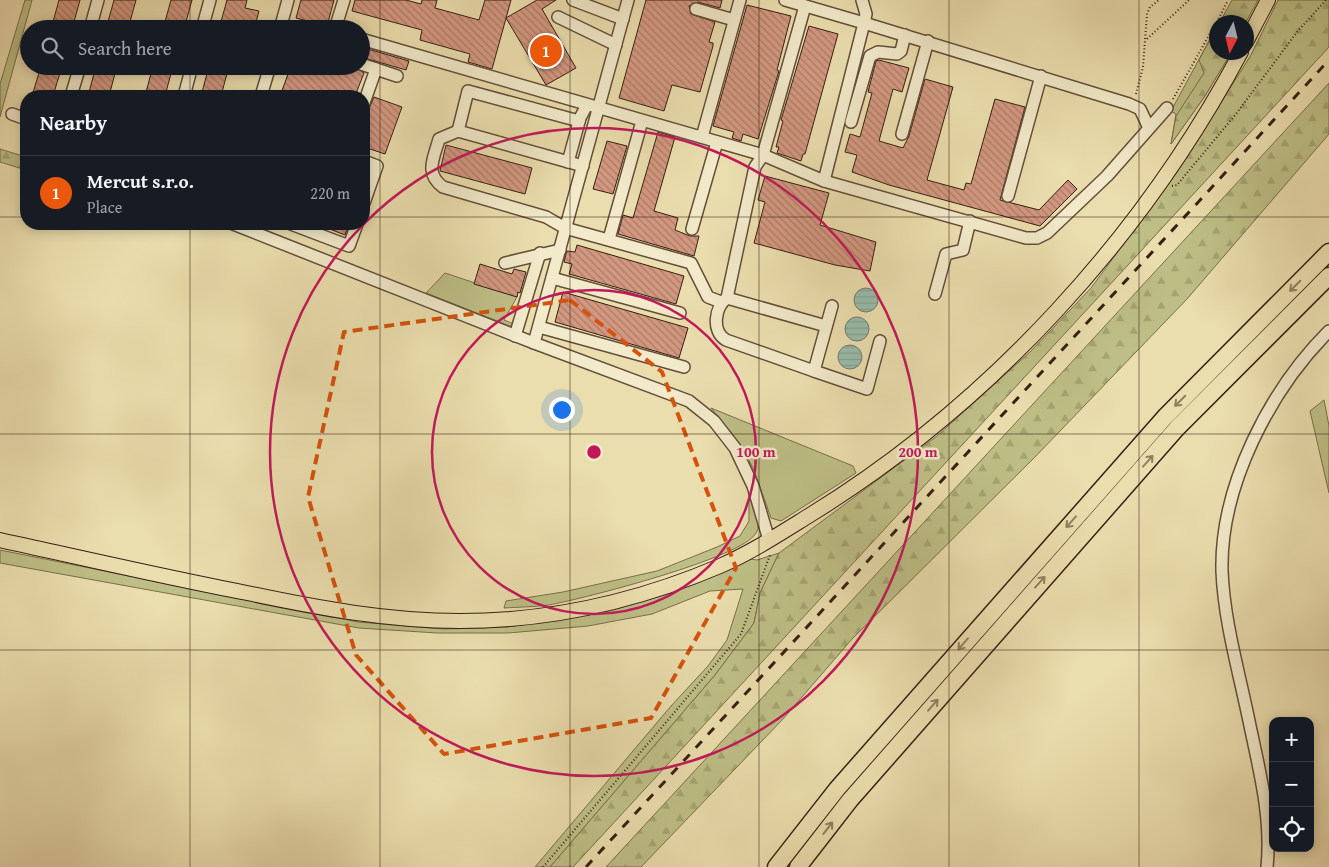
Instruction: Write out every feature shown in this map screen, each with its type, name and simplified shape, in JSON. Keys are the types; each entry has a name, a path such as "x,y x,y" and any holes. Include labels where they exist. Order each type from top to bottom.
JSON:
{"highway":[{"path":"776,867 837,789 1165,416 1329,252"},
{"path":"798,867 850,800 1177,428 1329,276"}],"main road":[{"path":"1254,27 1268,0"},
{"path":"0,540 334,611 415,620 460,621 556,614 602,604 674,584 723,564 769,540 850,491 892,460 1001,368 1090,274 1156,187 1204,116 1236,60"}],"street":[{"path":"92,20 98,0"},
{"path":"204,20 210,0"},
{"path":"284,20 288,0"},
{"path":"338,20 344,0"},
{"path":"573,0 623,19"},
{"path":"534,344 628,0"},
{"path":"702,137 740,0"},
{"path":"785,0 864,22 1136,107 1140,109 1149,128"},
{"path":"824,181 866,14 862,0"},
{"path":"805,6 763,155 755,167 724,300 716,322 720,336 866,389 880,341"},
{"path":"696,9 734,20"},
{"path":"558,17 616,46"},
{"path":"851,122 870,56 878,52 898,54 901,51 906,35"},
{"path":"370,42 763,155 824,181 1026,238 1048,233 1106,176 1167,108"},
{"path":"902,134 928,42"},
{"path":"370,68 397,76"},
{"path":"369,90 376,70"},
{"path":"74,90 78,75"},
{"path":"186,90 190,75"},
{"path":"263,90 267,75"},
{"path":"1008,196 1041,76"},
{"path":"458,131 468,91 579,121"},
{"path":"568,162 579,121 587,105"},
{"path":"12,114 20,116"},
{"path":"609,239 642,121"},
{"path":"583,166 458,131 439,139 431,170 434,180 443,186 546,217 565,228 690,262 708,297 826,326"},
{"path":"692,230 717,142"},
{"path":"370,163 377,166 370,181"},
{"path":"935,294 946,254 963,250 970,221"},
{"path":"248,230 534,344 689,401 714,421 736,448 746,468 769,540"},
{"path":"283,244 289,230"},
{"path":"307,230 349,246 355,230"},
{"path":"505,263 540,253 560,250"},
{"path":"515,336 540,253"},
{"path":"552,278 680,313"},
{"path":"814,371 832,306"},
{"path":"540,327 684,367"},
{"path":"1267,867 1269,837 1266,801 1225,598 1222,572 1225,537 1239,479 1255,436 1265,416 1299,363 1329,331"}],"path":[{"path":"1136,107 1146,40 1147,14 1150,7 1158,0"},
{"path":"1146,40 1189,0"},
{"path":"1221,15 1228,0"},
{"path":"1156,187 1177,185 1236,114 1297,32 1326,0"},
{"path":"1167,108 1209,37"},
{"path":"543,867 741,634 772,549 769,540"}],"highlighted area":[{"path":"570,300 662,372 736,568 651,718 444,754 356,655 308,497 344,332"}],"green space":[{"path":"25,0 32,0 27,20 20,20 20,44 0,117 0,84"},
{"path":"1232,0 1258,0 1250,15 1224,15"},
{"path":"1278,0 1329,0 1329,47 573,867 550,867 715,675 754,623 760,593 779,553 937,436 1030,352 1091,288 1177,172 1248,60 1254,60 1254,49"},
{"path":"1209,41 1209,60 1227,60 1205,96 1171,144 1176,114 1171,111"},
{"path":"1209,41 1209,60 1227,60 1205,96 1171,144 1176,116 1204,73 1199,60"},
{"path":"1329,83 1329,134 1187,299 1034,458 852,639 783,719 641,867 606,867"},
{"path":"0,149 20,155 20,168 0,162"},
{"path":"445,273 517,297 504,320 514,324 510,326 426,293"},
{"path":"1324,400 1329,426 1329,493 1310,411"},
{"path":"711,408 853,466 856,473 781,521 771,518 754,470 740,444"},
{"path":"749,489 757,511 758,528 756,533 745,543 723,554 660,576 593,595 549,605 504,608 506,601 563,592 657,571 740,536 749,521"},
{"path":"0,550 358,622 444,629 507,627 610,611 675,592 751,559 757,560 779,553 760,593 754,623 715,675 550,867 535,867 671,706 708,666 727,640 743,589 710,591 652,614 588,626 508,633 437,633 359,628 0,563"}],"shaded area":[{"path":"866,288 875,291 878,300 875,309 866,312 857,309 854,300 857,291"},
{"path":"857,317 866,320 869,329 866,338 857,341 848,338 845,329 848,320"},
{"path":"850,345 859,348 862,357 859,366 850,369 841,366 838,357 841,348"}],"building":[{"path":"59,0 80,0 74,20 53,20"},
{"path":"114,0 136,0 130,20 108,20"},
{"path":"171,0 192,0 186,20 165,20"},
{"path":"227,0 247,0 245,8 259,11 257,20 221,20"},
{"path":"301,0 334,0 329,20 304,20 296,18"},
{"path":"355,0 406,0 421,4 422,0 437,0 435,8 479,20 485,0 511,0 492,69 468,62 470,54 420,40 422,30 352,11"},
{"path":"537,0 556,0 542,9 576,68 546,85 506,18"},
{"path":"646,0 722,0 720,8 698,2 689,6 691,14 715,22 709,42 713,43 713,46 700,92 672,85 664,111 619,98"},
{"path":"747,5 791,16 777,70 779,71 758,139 743,134 741,141 732,138 734,132 713,126"},
{"path":"809,26 838,34 805,154 803,154 801,161 777,153 779,147 776,147 783,121 781,120"},
{"path":"370,50 409,61 406,70 370,60"},
{"path":"879,60 909,68 902,92 893,89 879,141 903,148 909,136 925,79 953,87 927,180 964,190 966,183 971,184 995,99 1025,107 1000,200 1039,210 1068,180 1077,189 1040,226 889,185 852,172 857,155 845,152 850,134 860,137 872,93 868,92 876,61"},
{"path":"38,75 59,75 55,90 34,90"},
{"path":"94,75 115,75 111,90 90,90"},
{"path":"151,75 171,75 167,90 147,90"},
{"path":"207,75 227,75 223,90 203,90"},
{"path":"288,75 363,75 357,90 282,90"},
{"path":"374,97 402,107 385,154 370,149 370,106"},
{"path":"658,132 675,137 654,211 678,218 675,230 690,236 699,236 694,256 618,234 623,215 633,218"},
{"path":"607,141 627,146 613,194 593,189"},
{"path":"446,145 532,168 525,194 440,171"},
{"path":"765,176 829,193 820,225 876,242 870,271 835,265 754,243 765,202 758,200"},
{"path":"332,230 347,230 345,235"},
{"path":"577,245 684,276 676,304 569,274 572,264 564,262 566,254 567,251 575,252"},
{"path":"480,264 512,274 514,269 526,272 517,297 474,284"},
{"path":"563,292 688,328 679,358 555,322"}],"railway":[{"path":"586,867 1329,60"}],"place":[{"name":"Mercut s.r.o.","path":"546,51"}]}
